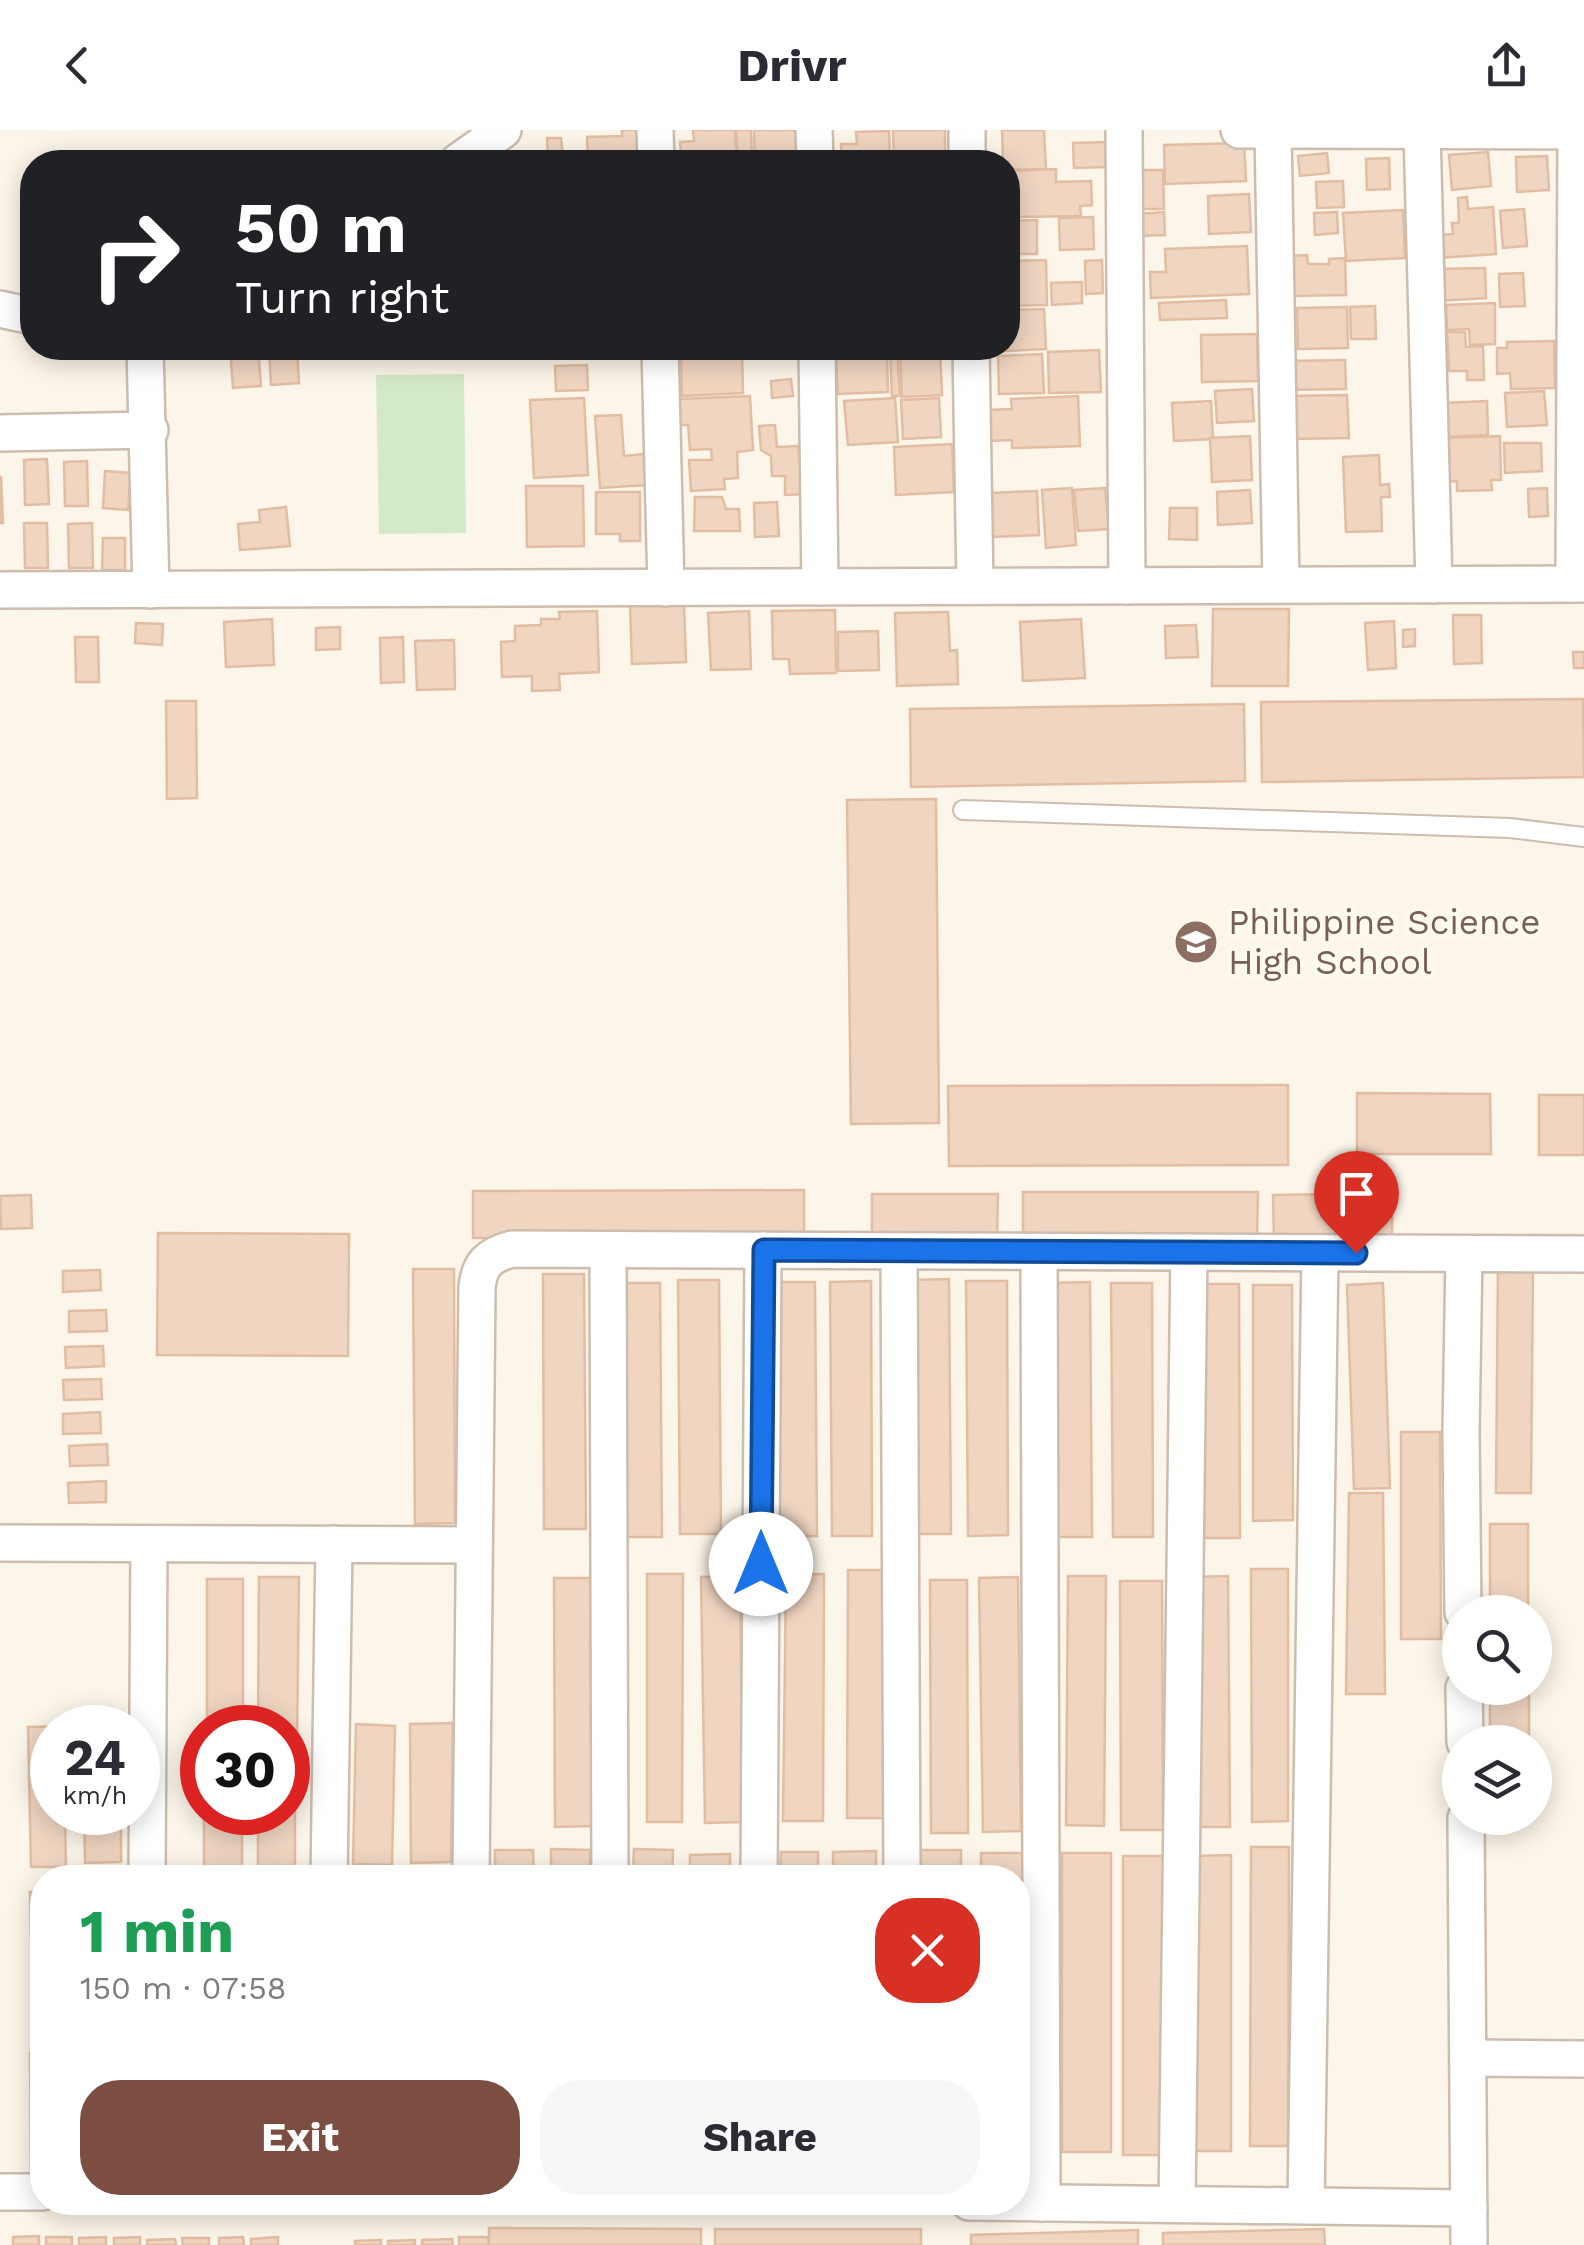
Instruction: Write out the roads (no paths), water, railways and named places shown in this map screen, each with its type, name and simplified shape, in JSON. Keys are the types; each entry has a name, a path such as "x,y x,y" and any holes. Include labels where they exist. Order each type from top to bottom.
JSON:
{"street":[{"path":"475,150 503,130"},
{"path":"1124,130 1127,586"},
{"path":"1239,130 1584,131"},
{"path":"1272,131 1282,585"},
{"path":"0,590 1579,584 1576,131"},
{"path":"1422,132 1434,585"},
{"path":"146,360 151,590"},
{"path":"660,360 666,588"},
{"path":"817,360 820,588"},
{"path":"971,360 975,586"},
{"path":"0,433 150,430"},
{"path":"471,1865 478,1272 486,1260 512,1249 1584,1254"},
{"path":"608,1250 610,1865"},
{"path":"759,1865 764,1250"},
{"path":"899,1251 902,1865"},
{"path":"1039,1252 1042,2203"},
{"path":"1177,2204 1188,1252"},
{"path":"1306,2206 1320,1253"},
{"path":"1464,1254 1464,1595"},
{"path":"0,1543 474,1544"},
{"path":"147,1865 149,1544"},
{"path":"329,1865 334,1544"},
{"path":"1030,2203 1306,2206 1469,2225 1466,1835"},
{"path":"1470,2058 1584,2059"},
{"path":"0,2192 30,2192"}],"lane":[{"path":"964,810 1510,828 1584,837"}],"place":[{"name":"Philippine Science High School","path":"1196,942"}]}
